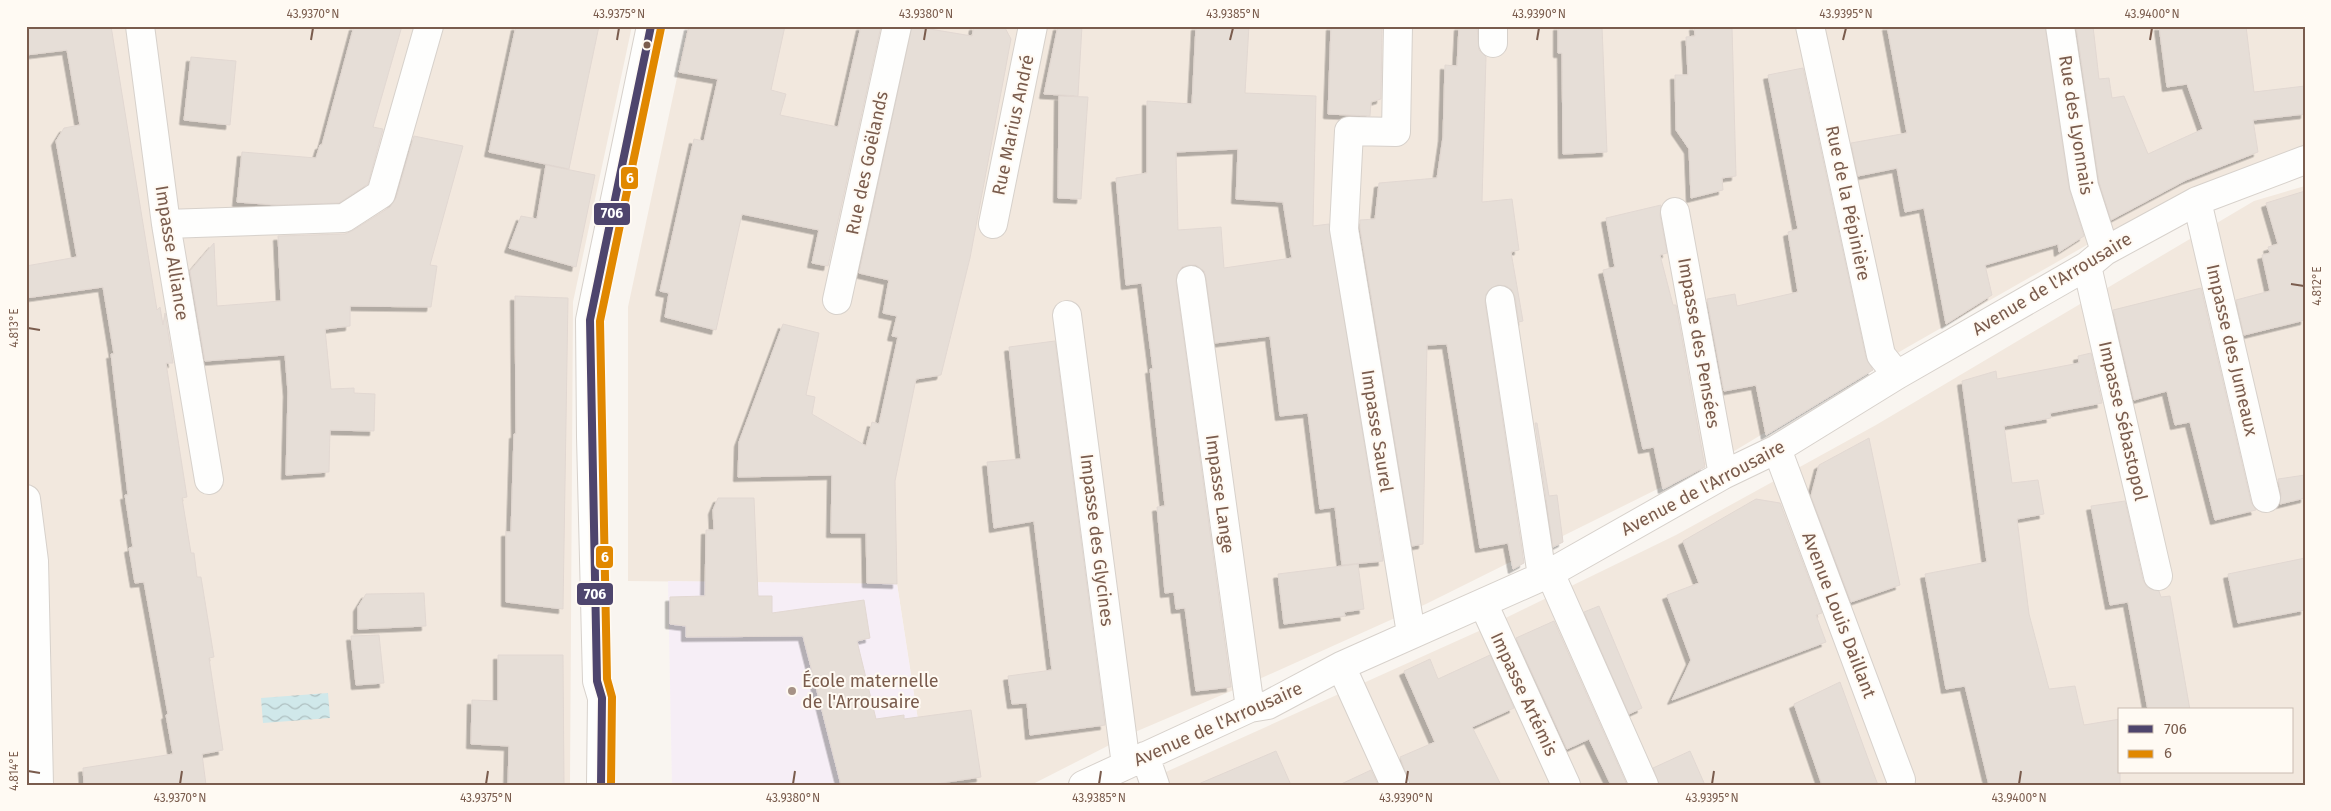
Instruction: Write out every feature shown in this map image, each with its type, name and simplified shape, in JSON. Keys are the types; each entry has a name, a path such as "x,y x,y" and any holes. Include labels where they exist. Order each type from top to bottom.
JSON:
{"street":[{"name":"Impasse Alliance","path":"140,26 166,224 209,480"},
{"path":"166,224 344,218 381,194 429,26"},
{"path":"601,785 602,698 597,681 590,320 652,26"},
{"name":"Rue des Goëlands","path":"837,300 898,26"},
{"name":"Rue Marius André","path":"993,224 1033,26"},
{"name":"Impasse Saurel","path":"1398,26 1396,132 1349,131 1344,229 1411,633"},
{"name":"Rue de la Pépinière","path":"1810,26 1881,355 1896,375"},
{"name":"Rue des Lyonnais","path":"2060,26 2096,258"},
{"name":"Avenue de l'Arrousaire","path":"1083,785 1250,708 1268,705 1341,666 1411,633 1546,574 1722,475 1777,450 1896,375 2197,201 2305,160"},
{"name":"Impasse des Jumeaux","path":"2197,201 2266,498"},
{"name":"Impasse des Pensées","path":"1674,212 1722,475"},
{"name":"Impasse Sébastopol","path":"2096,258 2158,576"},
{"name":"Impasse Lange","path":"1190,280 1250,708"},
{"path":"1500,300 1546,574 1644,785"},
{"name":"Impasse des Glycines","path":"1067,315 1136,761 1155,785"},
{"name":"Avenue Louis Daillant","path":"1777,450 1901,780"},
{"path":"26,499 34,561 39,785"},
{"name":"Impasse Artémis","path":"1483,603 1566,785"},
{"path":"1341,666 1395,785"}],"shaded area":[{"path":"26,26 632,26 573,302 570,785 26,785"},
{"path":"688,26 2305,26 2305,147 2122,225 1906,348 1736,450 1426,604 1257,680 1135,732 1031,785 928,785 897,584 628,581 628,307"},
{"path":"2305,186 2305,785 1137,785 1479,631 1676,535 1876,425 2254,201"},
{"name":"École maternelle de l'Arrousaire","path":"668,581 897,584 928,785 672,785"}],"water":[{"path":"328,693 330,718 263,723 261,698"}],"building":[{"path":"26,26 111,26 157,310 160,307 163,325 165,313 173,363 166,363 187,497 182,498 191,553 194,553 197,577 201,577 214,657 209,658 223,750 202,754 206,785 84,785 83,768 173,754 166,715 168,714 144,582 135,583 129,548 133,547 125,495 128,495 111,354 114,354 103,287 26,298 26,266 77,257 56,141 64,128 80,125 67,50 26,55"},
{"path":"354,26 402,26 373,127 383,129 368,184 339,203 277,205 237,202 242,152 316,158 320,145 322,145"},
{"path":"516,26 599,26 569,169 489,152"},
{"path":"689,26 785,26 771,90 786,94 780,115 838,127 861,26 881,26 828,266 812,263 819,230 742,214 716,330 665,317 669,293 660,291 694,139 704,141 718,79 679,72"},
{"path":"912,26 972,36 974,26 1004,26 1011,39 970,258 941,375 916,379 895,481 897,584 867,583 866,533 831,533 832,475 738,477 739,442 783,324 819,333 806,395 815,397 812,414 866,446 872,422 879,424 898,337 892,336 897,316 883,313 889,280 859,273"},
{"path":"1058,26 1082,26 1078,96 1044,94"},
{"path":"1196,26 1249,26 1245,93 1316,96 1313,226 1329,224 1383,561 1342,565 1335,507 1320,509 1308,413 1280,416 1270,336 1215,343 1204,271 1196,265 1182,267 1177,274 1176,282 1231,687 1196,691 1185,608 1176,609 1174,592 1165,593 1157,507 1165,506 1150,369 1153,369 1142,283 1126,285 1116,178 1147,173 1147,101 1192,104","holes":["1238,149 1236,199 1283,202 1292,258 1224,268 1221,227 1178,230 1176,152"]},
{"path":"1331,26 1382,28 1381,99 1371,102 1370,116 1328,114"},
{"path":"1459,26 1477,26 1479,50 1486,57 1482,202 1512,199 1519,250 1511,252 1523,321 1519,322 1515,297 1512,290 1506,286 1498,285 1491,288 1486,294 1485,302 1524,563 1513,569 1508,543 1480,548 1447,344 1427,345 1423,544 1412,546 1360,228 1360,220 1375,219 1379,183 1437,178 1443,137 1445,65 1457,66"},
{"path":"1558,26 1602,26 1607,152 1563,154 1562,53 1558,53"},
{"path":"1694,26 1732,26 1736,176 1722,178 1723,190 1691,198 1689,149 1676,130 1675,75 1688,75 1686,37 1695,36"},
{"path":"1887,26 2045,26 2069,188 2084,236 2059,252 2058,244 1985,265 1992,295 1946,324 1924,208 1905,212 1897,168 1858,176 1851,143 1907,133"},
{"path":"2076,26 2093,26 2099,79 2109,78 2112,98 2124,96 2148,154 2203,129 2187,84 2167,87 2159,26 2246,26 2254,92 2305,86 2305,114 2253,120 2258,152 2186,180 2111,220 2099,182"},
{"path":"191,57 236,61 230,125 184,120"},
{"path":"1803,68 1866,358 1873,370 1766,435 1756,385 1724,391 1707,299 1735,294 1737,306 1798,292 1788,232 1798,229 1768,75"},
{"path":"1059,96 1088,97 1081,199 1058,198"},
{"path":"414,136 463,146 430,265 437,266 431,307 350,306 350,326 325,329 331,389 354,388 354,393 375,394 374,431 330,430 329,472 286,475 288,392 285,355 205,361 190,271 214,243 217,306 281,301 278,236 345,234 390,207 396,198"},
{"path":"546,165 595,175 576,267 509,248 521,216 537,219"},
{"path":"2305,191 2305,320 2244,335 2236,300 2270,291 2262,255 2270,253 2268,247 2278,244 2266,203"},
{"path":"1661,205 1660,215 1667,253 1660,255 1673,305 1676,305 1705,467 1663,489 1654,447 1643,449 1603,270 1615,267 1606,218"},
{"path":"2201,288 2251,502 2256,510 2215,520 2190,422 2175,425 2167,391 2134,400 2113,310"},
{"path":"515,296 568,298 563,609 506,602 506,532 511,532 514,434 516,434"},
{"path":"1055,341 1105,725 1030,735 1027,703 1012,704 1008,676 1052,670 1034,521 994,528 987,462 1021,459 1009,347"},
{"path":"2091,353 2102,403 2050,413 2051,418 2004,426 2012,483 2038,480 2044,514 2017,519 2029,614 2049,689 2075,686 2084,725 2118,719 2118,774 2120,774 2120,785 1989,785 1965,686 1946,689 1925,574 1987,562 1962,381 1996,371 1997,379 2079,363 2078,356"},
{"path":"1535,423 1537,423 1549,496 1557,495 1563,542 1553,547"},
{"path":"1869,438 1900,585 1851,602 1811,496 1819,465"},
{"path":"2305,475 2305,498 2280,504 2281,494 2278,479"},
{"path":"718,498 754,498 758,596 772,596 772,613 864,600 870,638 857,641 876,719 904,715 904,719 971,710 981,777 927,785 841,785 803,636 686,637 686,626 670,624 670,597 705,596 706,530 714,530 713,510"},
{"path":"1756,499 1780,503 1822,613 1816,615 1826,642 1672,700 1691,660 1667,595 1699,583 1683,541"},
{"path":"2125,501 2143,580 2147,587 2159,591 2161,597 2170,596 2190,708 2148,708 2128,602 2110,605 2091,506"},
{"path":"2305,558 2305,610 2238,623 2228,574"},
{"path":"1358,564 1364,609 1344,612 1345,616 1284,624 1278,574"},
{"path":"424,593 426,626 358,629 358,607 366,594"},
{"path":"1599,606 1642,708 1629,714 1584,612"},
{"path":"1554,621 1627,785 1611,785 1589,739 1567,749 1516,638"},
{"path":"379,635 384,683 356,685 351,636"},
{"path":"498,655 563,655 564,785 508,785 509,746 471,744 472,700 498,701"},
{"path":"1490,655 1514,708 1472,727 1501,785 1410,785 1400,757 1435,742 1404,671 1430,659 1438,679"},
{"path":"1840,682 1878,785 1822,785 1794,704"},
{"path":"1276,751 1291,785 1196,785"},
{"path":"1690,751 1705,785 1659,785 1653,768"},
{"path":"1371,770 1378,785 1339,785"}],"transit line":[{"name":"706","path":"601,785 602,698 597,681 590,320 651,26"},
{"name":"6","path":"611,785 612,697 607,679 600,321 661,28"}],"place":[{"name":"École maternelle de l'Arrousaire","path":"792,691"}]}
